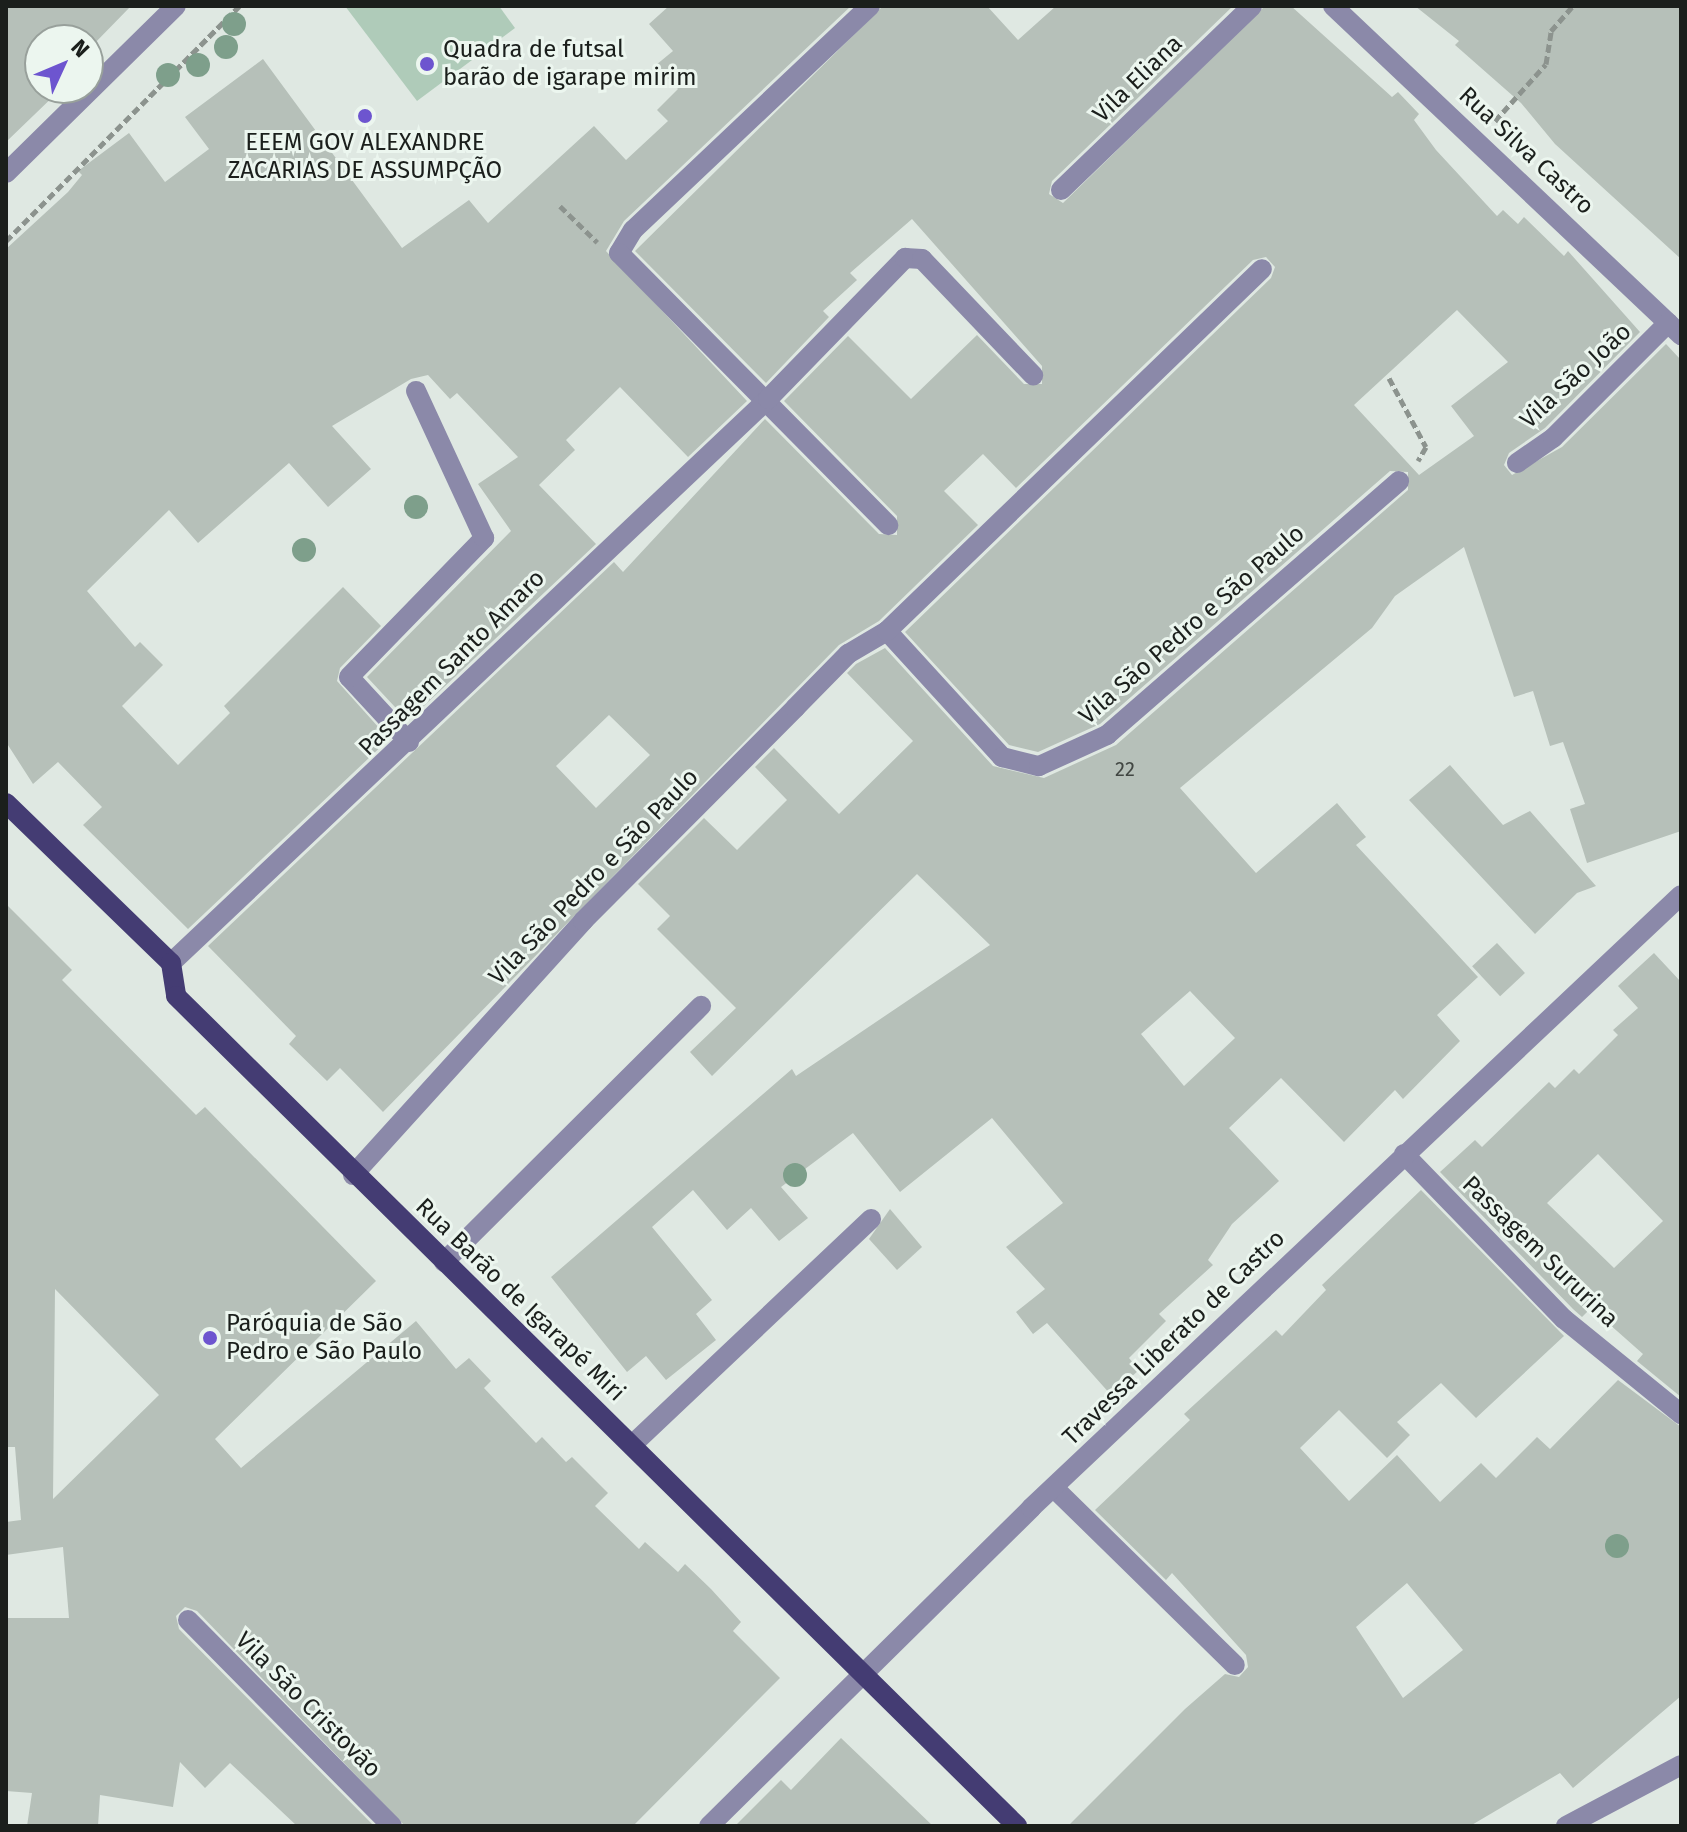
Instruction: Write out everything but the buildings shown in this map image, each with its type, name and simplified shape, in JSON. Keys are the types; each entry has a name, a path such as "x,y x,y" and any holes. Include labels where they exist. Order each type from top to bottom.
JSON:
{"main road":[{"path":"6,803 171,963"},
{"name":"Rua Barão de Igarapé Miri","path":"171,963 176,996 353,1175 632,1445 1017,1826"}],"street":[{"path":"6,173 176,6"},
{"path":"870,6 633,230 619,253 768,399 888,525"},
{"name":"Vila Eliana","path":"1061,190 1252,6"},
{"name":"Rua Silva Castro","path":"1333,6 1675,329"},
{"name":"Passagem Santo Amaro","path":"171,963 409,742 698,457 768,399 913,257 922,259 1033,375"},
{"name":"Vila São Pedro e São Paulo","path":"353,1175 583,921 848,654 887,631 1262,269"},
{"name":"Vila São João","path":"1517,463 1553,438 1675,329"},
{"path":"409,742 349,677 484,538 484,529 416,391"},
{"name":"Vila São Pedro e São Paulo","path":"887,631 1002,757 1039,766 1107,735 1399,481"},
{"name":"Travessa Liberato de Castro","path":"709,1826 1054,1488 1681,895"},
{"path":"444,1262 701,1006"},
{"name":"Passagem Sururina","path":"1404,1154 1564,1319 1681,1414"},
{"path":"632,1445 871,1219"},
{"path":"1054,1488 1235,1665"},
{"name":"Vila São Cristovão","path":"188,1620 392,1826"},
{"path":"1566,1826 1681,1765"}],"path":[{"path":"6,241 239,6"},
{"path":"1476,139 1546,64 1551,31 1573,6"},
{"path":"560,206 601,246 619,253"},
{"path":"1389,378 1426,447 1399,481"}],"green space":[{"name":"Quadra de futsal barão de igarape mirim","path":"345,6 499,6 515,28 417,101"}],"place":[{"name":"Quadra de futsal barão de igarape mirim","path":"427,64"},
{"name":"EEEM GOV ALEXANDRE ZACARIAS DE ASSUMPÇÃO","path":"365,116"},
{"name":"Paróquia de São Pedro e São Paulo","path":"210,1338"}]}
